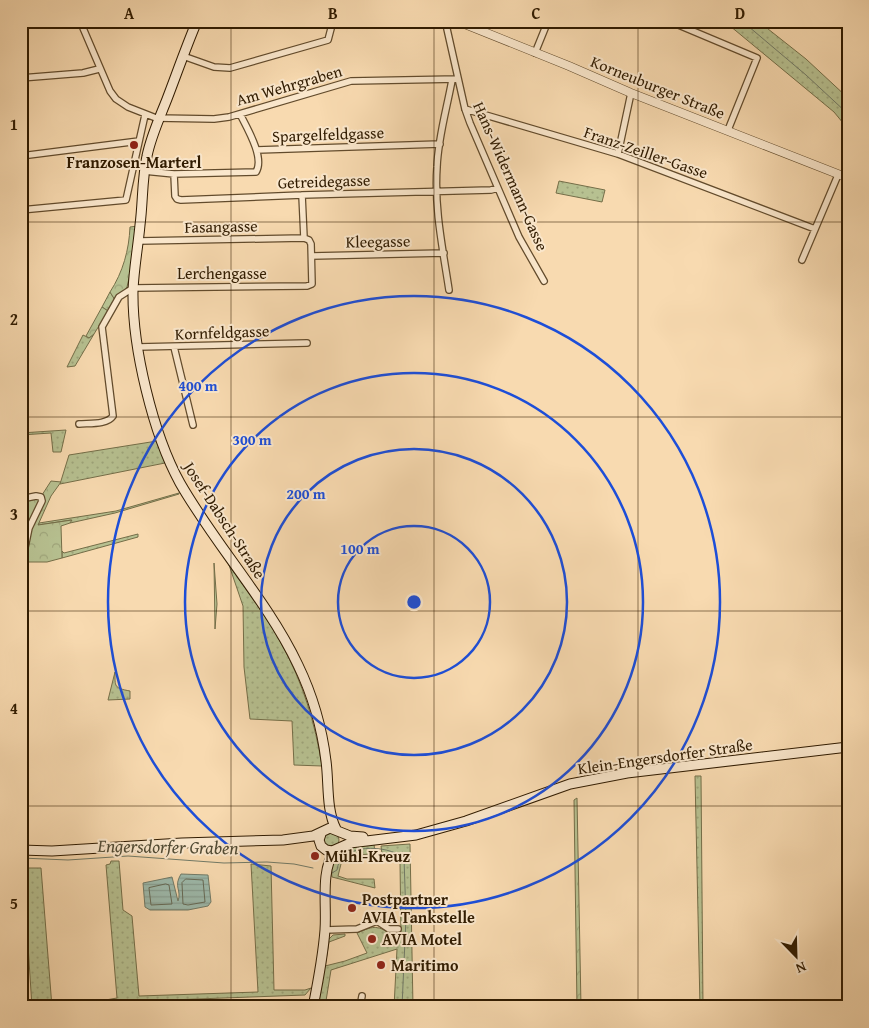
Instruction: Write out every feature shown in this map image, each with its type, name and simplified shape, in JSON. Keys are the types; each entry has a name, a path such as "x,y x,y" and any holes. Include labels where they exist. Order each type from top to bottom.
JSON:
{"main road":[{"name":"Josef-Dabsch-Straße","path":"196,21 159,119 149,148 144,171 139,241 133,288 138,347 153,414 175,473 190,499 279,630 303,676 322,733 332,817 339,831"},
{"name":"Klein-Engersdorfer Straße","path":"337,849 350,843 409,836 443,828 550,790 593,778 638,771 848,747"},
{"name":"Josef-Dabsch-Straße","path":"322,832 328,793"},
{"path":"21,850 283,840 308,837 330,828 339,831 342,842 331,858 327,875 325,930 313,1007"},
{"name":"Klein-Engersdorfer Straße","path":"339,831 350,836 375,839"},
{"path":"322,832 320,840 327,875"},
{"path":"283,840 322,846 328,851 337,849"}],"street":[{"name":"Am Wehrgraben","path":"80,21 108,89 116,99 145,115 159,119 214,119 240,114 351,81 455,79"},
{"path":"183,56 209,66 222,68 240,66 328,40 333,21"},
{"name":"Hans-Widermann-Gasse","path":"447,21 446,29 455,79 465,109 519,237 544,281"},
{"name":"Korneuburger Straße","path":"457,21 631,93 848,178"},
{"path":"535,53 548,21"},
{"path":"669,21 757,58 728,130"},
{"path":"21,78 84,73 99,69"},
{"path":"450,290 436,191 440,144 455,79"},
{"path":"618,154 631,93"},
{"name":"Franz-Zeiller-Gasse","path":"465,109 618,154 814,229"},
{"name":"Spargelfeldgasse","path":"240,114 257,150 440,144"},
{"path":"21,210 126,200 145,115"},
{"path":"21,156 139,141"},
{"path":"144,171 174,174 256,172 258,168 257,150"},
{"name":"Getreidegasse","path":"174,174 175,196 180,200 491,190 498,188"},
{"path":"802,260 838,175"},
{"path":"302,195 304,238 310,241 312,256"},
{"name":"Fasangasse","path":"139,241 304,238"},
{"name":"Kleegasse","path":"312,256 444,253"},
{"name":"Lerchengasse","path":"133,288 311,285 313,283 312,256"},
{"path":"79,424 108,421 112,416 102,327 120,297 133,288"},
{"name":"Kornfeldgasse","path":"138,347 307,343"},
{"path":"174,347 193,425"},
{"path":"21,499 38,496 41,497 42,501 29,528 22,563"},
{"path":"325,930 357,929 377,921 390,929 398,929"},
{"path":"360,1007 362,996"}],"green space":[{"path":"724,21 758,21 806,59 848,98 848,129 834,112"},
{"path":"559,181 605,190 602,202 556,193"},
{"path":"138,226 127,287 115,300 110,292 125,261 130,227"},
{"path":"110,292 115,300 108,311 102,307"},
{"path":"102,307 108,311 94,334 89,338 86,336"},
{"path":"94,334 75,366 67,367 83,335 89,338"},
{"path":"66,430 61,452 53,452 51,433 21,435 21,433"},
{"path":"157,441 165,463 60,484 69,455"},
{"path":"51,481 61,482 51,496 38,525 72,520 70,523 61,526 62,558 47,562 26,562 29,543 28,539 23,538 25,529 21,529 21,501 42,495"},
{"path":"179,493 115,513 70,523 71,520 38,525 39,523 116,511"},
{"path":"138,534 138,537 62,558 62,551 64,553"},
{"path":"214,563 217,604 215,629"},
{"path":"229,565 270,624 296,674 316,734 322,766 294,765 292,721 250,719 244,667 243,606"},
{"path":"115,672 116,686 130,691 130,699 108,700"},
{"path":"695,776 701,776 703,1007 700,1007"},
{"path":"577,798 581,1007 577,1007 574,800"},
{"path":"331,832 337,834 339,840 337,846 331,848 325,846 323,840 325,834"},
{"path":"374,844 375,854 350,855 341,864 338,876 347,879 374,879 375,888 332,877 331,867 337,853 349,847"},
{"path":"410,844 413,1007 394,1007 397,949 331,970 325,1007 315,1007 328,940 333,935 345,934 345,936 329,942 325,966 367,953 357,933 372,928 379,928 387,932 387,937 401,937 400,863 392,856 382,854 381,846"},
{"path":"111,861 119,861 123,910 132,916 139,996 258,992 251,864 271,866 274,990 305,990 311,988 305,995 143,1001 103,1007 65,1007 117,998 106,865 110,864"},
{"path":"23,868 41,868 52,1007 32,1007"}],"water":[{"path":"181,874 208,875 211,902 208,906 188,910 150,910 145,907 143,883 172,877 178,901 178,882"}],"waterway":[{"path":"742,21 806,75 848,114"},
{"name":"Engersdorfer Graben","path":"332,873 337,870 340,861 346,855 355,851 365,849 387,850 404,858 406,918 402,1007"},
{"name":"Engersdorfer Graben","path":"21,858 68,860 128,856 224,863 267,862 294,864 313,868"},
{"path":"844,1007 848,1005"}],"place":[{"name":"Franzosen-Marterl","path":"134,145"},
{"name":"Mühl-Kreuz","path":"315,856"},
{"name":"Postpartner AVIA Tankstelle","path":"352,908"},
{"name":"AVIA Motel","path":"372,939"},
{"name":"Maritimo","path":"381,965"}]}
